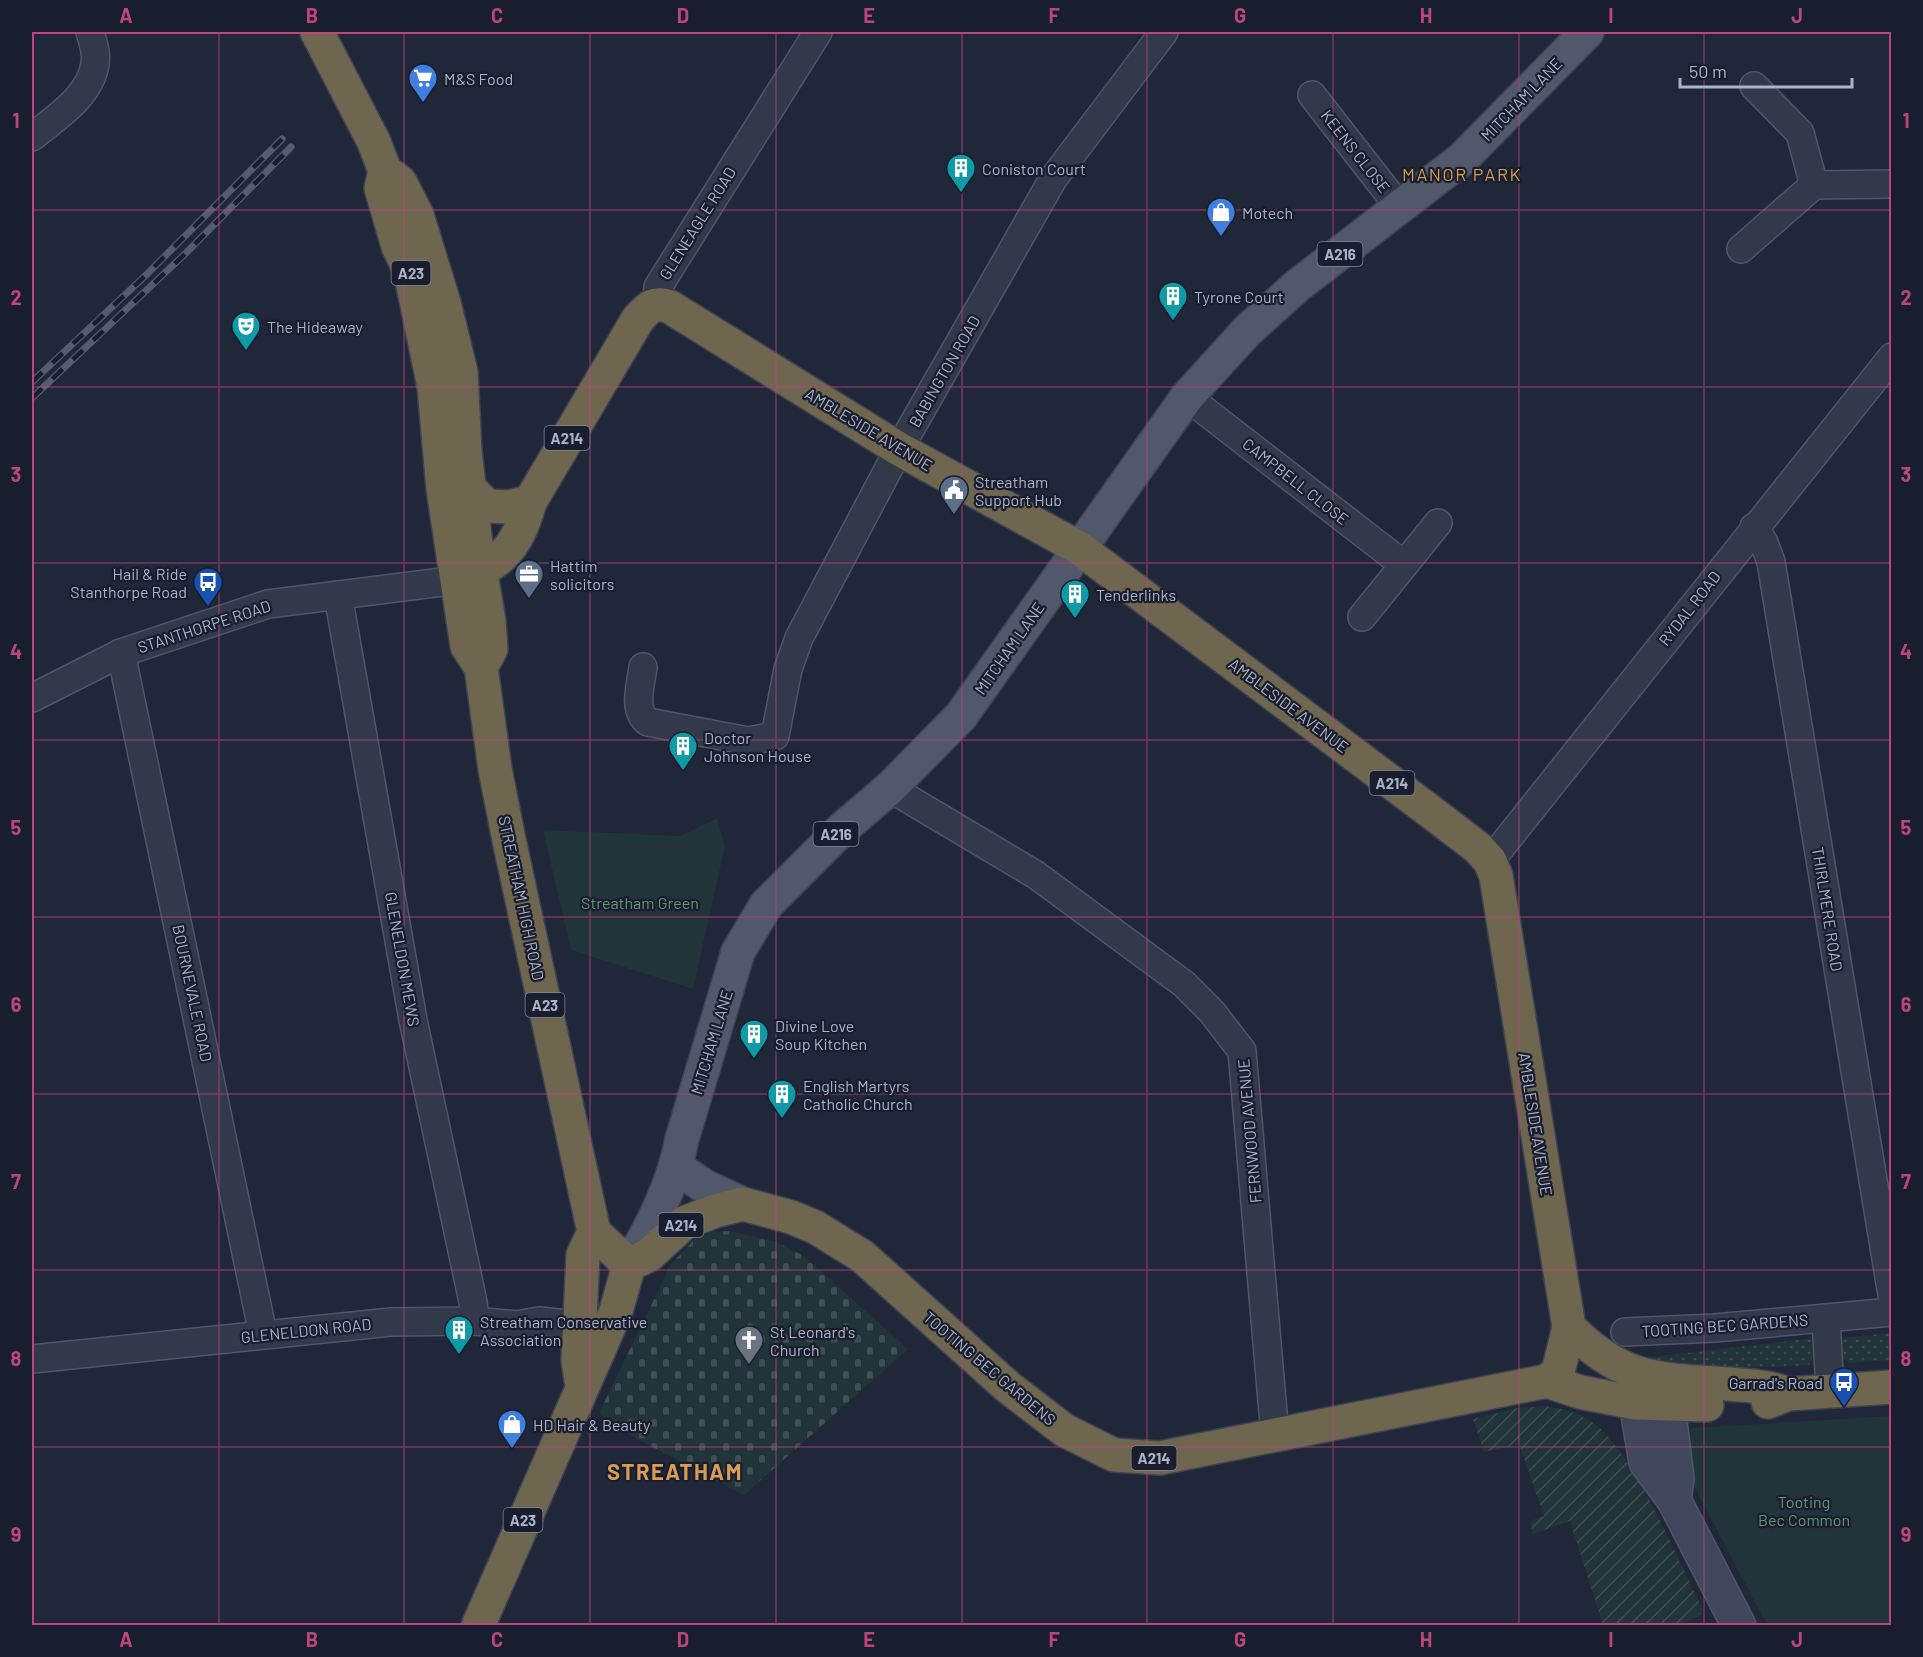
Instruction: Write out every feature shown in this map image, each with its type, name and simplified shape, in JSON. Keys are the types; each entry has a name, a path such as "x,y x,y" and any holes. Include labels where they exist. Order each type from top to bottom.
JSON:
{"highway":[{"name":"STREATHAM HIGH ROAD","path":"317,32 374,142 386,171 400,182 421,224 461,372 470,489 467,646 481,667 495,769 509,840 594,1232"},
{"name":"STREATHAM HIGH ROAD","path":"386,171 381,188 398,246 410,272 429,356 444,489 469,576"},
{"name":"AMBLESIDE AVENUE","path":"656,304 670,307 899,449 1079,548 1439,818 1490,861 1496,876 1578,1335"},
{"name":"GLENEAGLE ROAD","path":"469,576 502,558 512,546 524,523 530,502 638,319 650,306 656,304"},
{"path":"470,489 487,506 508,507 530,502"},
{"name":"TOOTING BEC GARDENS","path":"629,1265 649,1256 684,1223 715,1210 743,1204 791,1217 815,1227 862,1256 1008,1387 1064,1430 1114,1455 1160,1458 1547,1381 1580,1392 1648,1390"},
{"path":"594,1232 629,1265"},
{"name":"A23","path":"581,1385 578,1360 583,1255 594,1232"},
{"name":"A23","path":"478,1626 581,1385 616,1311 629,1265"},
{"path":"1547,1381 1558,1372 1578,1335"},
{"name":"A214","path":"1578,1335 1648,1390 1756,1403 1769,1402 1788,1394 1892,1387"}],"main road":[{"name":"MITCHAM LANE","path":"629,1265 654,1222 676,1167 681,1139 738,952 766,905 842,829 890,788 961,716 1187,397 1247,331 1297,286 1462,159 1587,32"},
{"path":"676,1167 704,1186 743,1204"},
{"path":"1648,1390 1646,1462 1674,1500 1733,1624"}],"street":[{"path":"32,137 73,104 89,82 96,55 90,32"},
{"name":"GLENEAGLE ROAD","path":"656,304 658,287 818,32"},
{"name":"BABINGTON ROAD","path":"643,667 638,705 640,712 648,722 748,741 776,736 788,669 799,638 899,449 1053,179 1164,32"},
{"path":"1754,86 1800,133 1814,184"},
{"name":"KEENS CLOSE","path":"1312,94 1400,208"},
{"path":"1741,249 1814,184 1892,184"},
{"name":"RYDAL ROAD","path":"1490,861 1754,527 1892,357"},
{"name":"CAMPBELL CLOSE","path":"1187,397 1404,565"},
{"path":"1362,617 1438,523"},
{"name":"THIRLMERE ROAD","path":"1754,527 1764,543 1771,562 1892,1295"},
{"name":"STANTHORPE ROAD","path":"32,698 121,653 268,604 469,576"},
{"name":"GLENELDON MEWS","path":"338,595 414,1020 473,1302 475,1321"},
{"name":"BOURNEVALE ROAD","path":"121,653 263,1334"},
{"name":"FERNWOOD AVENUE","path":"890,788 1036,875 1184,984 1212,1012 1242,1051 1275,1436"},
{"name":"TOOTING BEC GARDENS","path":"1625,1332 1826,1319 1892,1312"},
{"name":"TOOTING BEC GARDENS","path":"1826,1319 1830,1391"},
{"name":"GLENELDON ROAD","path":"32,1359 391,1322 475,1321 517,1324 539,1321 567,1324 580,1321"}],"green space":[{"name":"Streatham Green","path":"717,818 725,846 693,989 571,950 543,830 680,836"},
{"path":"729,1231 777,1242 804,1256 908,1349 744,1495 603,1421 600,1411 671,1264 695,1239 713,1232"},
{"path":"1891,1333 1891,1360 1849,1363 1841,1357 1840,1338"},
{"path":"1815,1338 1814,1357 1809,1365 1726,1368 1684,1365 1643,1358"},
{"path":"1544,1406 1577,1414 1595,1424 1626,1460 1654,1510 1702,1608 1701,1614 1680,1624 1667,1626 1603,1625 1570,1521 1533,1534 1530,1521 1544,1516 1519,1444 1484,1452 1473,1419 1517,1408"},
{"name":"Tooting Bec Common","path":"1891,1416 1891,1625 1767,1625 1686,1471 1691,1428"}],"railway":[{"path":"32,382 145,276 282,139"},
{"path":"32,398 186,253 291,147"}],"place":[{"name":"M&S Food","path":"423,104"},
{"name":"Coniston Court","path":"961,194"},
{"name":"Motech","path":"1221,238"},
{"name":"Tyrone Court","path":"1173,322"},
{"name":"The Hideaway","path":"246,352"},
{"name":"Streatham Support Hub","path":"954,516"},
{"name":"Hattim solicitors","path":"529,600"},
{"name":"Hail & Ride Stanthorpe Road","path":"208,608"},
{"name":"Tenderlinks","path":"1075,620"},
{"name":"Doctor Johnson House","path":"683,772"},
{"name":"Divine Love Soup Kitchen","path":"754,1060"},
{"name":"English Martyrs Catholic Church","path":"782,1120"},
{"name":"Streatham Conservative Association","path":"459,1356"},
{"name":"St Leonard's Church","path":"749,1366"},
{"name":"Garrad's Road","path":"1844,1408"},
{"name":"HD Hair & Beauty","path":"512,1450"}],"district":[{"name":"MANOR PARK","path":"1462,174"},
{"name":"STREATHAM","path":"675,1471"}]}
